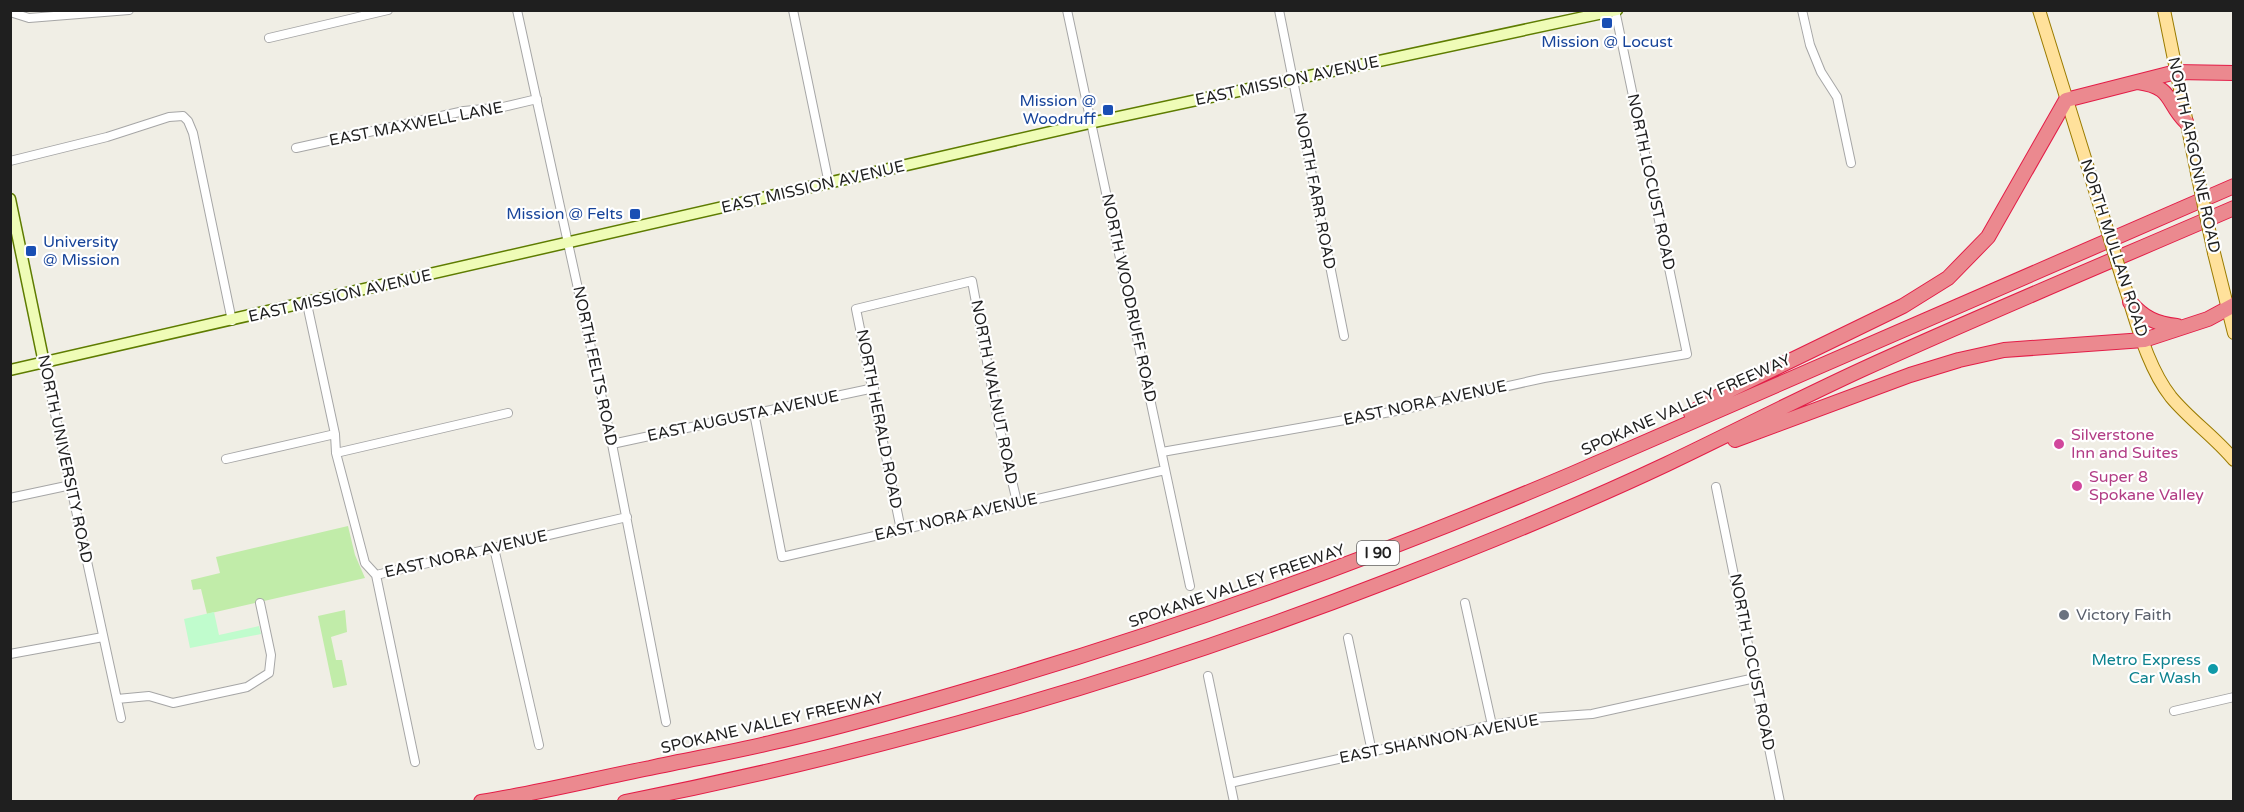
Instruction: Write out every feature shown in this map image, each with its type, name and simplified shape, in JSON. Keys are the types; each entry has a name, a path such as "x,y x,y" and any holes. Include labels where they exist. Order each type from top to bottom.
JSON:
{"highway":[{"path":"1645,440 1724,393 1903,306 1948,278 1988,237 2066,100 2176,72 2234,73"},
{"path":"2137,82 2153,85 2167,93 2179,115 2186,122"},
{"name":"SPOKANE VALLEY FREEWAY","path":"481,801 536,793 775,742 882,715 1063,662 1348,565 1463,520 2234,186"},
{"name":"I 90","path":"625,801 691,789 837,755 1082,687 1253,630 1394,579 1662,466 1860,371 2234,208"},
{"path":"2130,302 2152,321 2182,326"},
{"path":"1662,466 1910,375 1959,360 2004,350 2144,340 2208,319 2230,307"}],"main road":[{"name":"NORTH MULLAN ROAD","path":"2039,10 2123,282 2156,370 2171,396 2234,460"},
{"name":"NORTH ARGONNE ROAD","path":"2164,10 2214,253 2230,307 2234,333"}],"street":[{"path":"10,12 29,18 129,10"},
{"path":"269,38 388,10"},
{"name":"NORTH FELTS ROAD","path":"517,10 612,444 666,722"},
{"path":"793,10 829,184"},
{"name":"NORTH WOODRUFF ROAD","path":"1067,10 1190,586"},
{"name":"NORTH FARR ROAD","path":"1280,10 1344,336"},
{"path":"1802,10 1810,45 1821,72 1838,97 1851,163"},
{"name":"EAST MISSION AVENUE","path":"10,370 1090,123 1616,11"},
{"name":"NORTH LOCUST ROAD","path":"1616,11 1687,354"},
{"name":"EAST MAXWELL LANE","path":"296,148 464,111 503,107 537,99"},
{"path":"10,161 107,137 169,117 183,116 193,133 232,321"},
{"name":"NORTH UNIVERSITY ROAD","path":"10,199 121,718"},
{"name":"NORTH WALNUT ROAD","path":"856,309 972,281 999,426 1017,502"},
{"path":"307,303 335,434 336,453 365,563 376,574 415,762"},
{"name":"NORTH HERALD ROAD","path":"856,309 901,530"},
{"name":"EAST NORA AVENUE","path":"1162,452 1396,411 1544,378 1687,354"},
{"name":"EAST AUGUSTA AVENUE","path":"612,444 873,388"},
{"path":"336,453 508,413"},
{"name":"EAST NORA AVENUE","path":"754,413 782,557 1165,470"},
{"path":"226,459 335,434"},
{"path":"10,498 71,485"},
{"name":"NORTH LOCUST ROAD","path":"1716,487 1780,801"},
{"name":"EAST NORA AVENUE","path":"376,574 627,517"},
{"path":"494,548 539,745"},
{"path":"117,699 148,696 173,703 247,687 269,673 271,655 260,603"},
{"path":"1465,603 1492,725"},
{"path":"10,654 103,637"},
{"path":"1348,638 1372,752"},
{"path":"1208,676 1234,801"},
{"name":"EAST SHANNON AVENUE","path":"1230,783 1492,725 1534,718 1592,714 1755,678"},
{"path":"2174,711 2234,697"}],"green space":[{"path":"348,526 355,555 365,578 207,614 201,589 193,590 191,580 220,573 216,557"},
{"path":"345,610 347,632 331,637 336,660 342,660 347,685 333,688 318,616"},
{"path":"214,612 219,635 259,626 261,634 190,648 184,619"}],"place":[{"name":"Mission @ Locust","path":"1607,23"},
{"name":"Mission @ Woodruff","path":"1108,110"},
{"name":"Mission @ Felts","path":"635,214"},
{"name":"University @ Mission","path":"31,251"},
{"name":"Silverstone Inn and Suites","path":"2059,444"},
{"name":"Super 8 Spokane Valley","path":"2077,486"},
{"name":"Victory Faith","path":"2064,615"},
{"name":"Metro Express Car Wash","path":"2213,669"}]}
